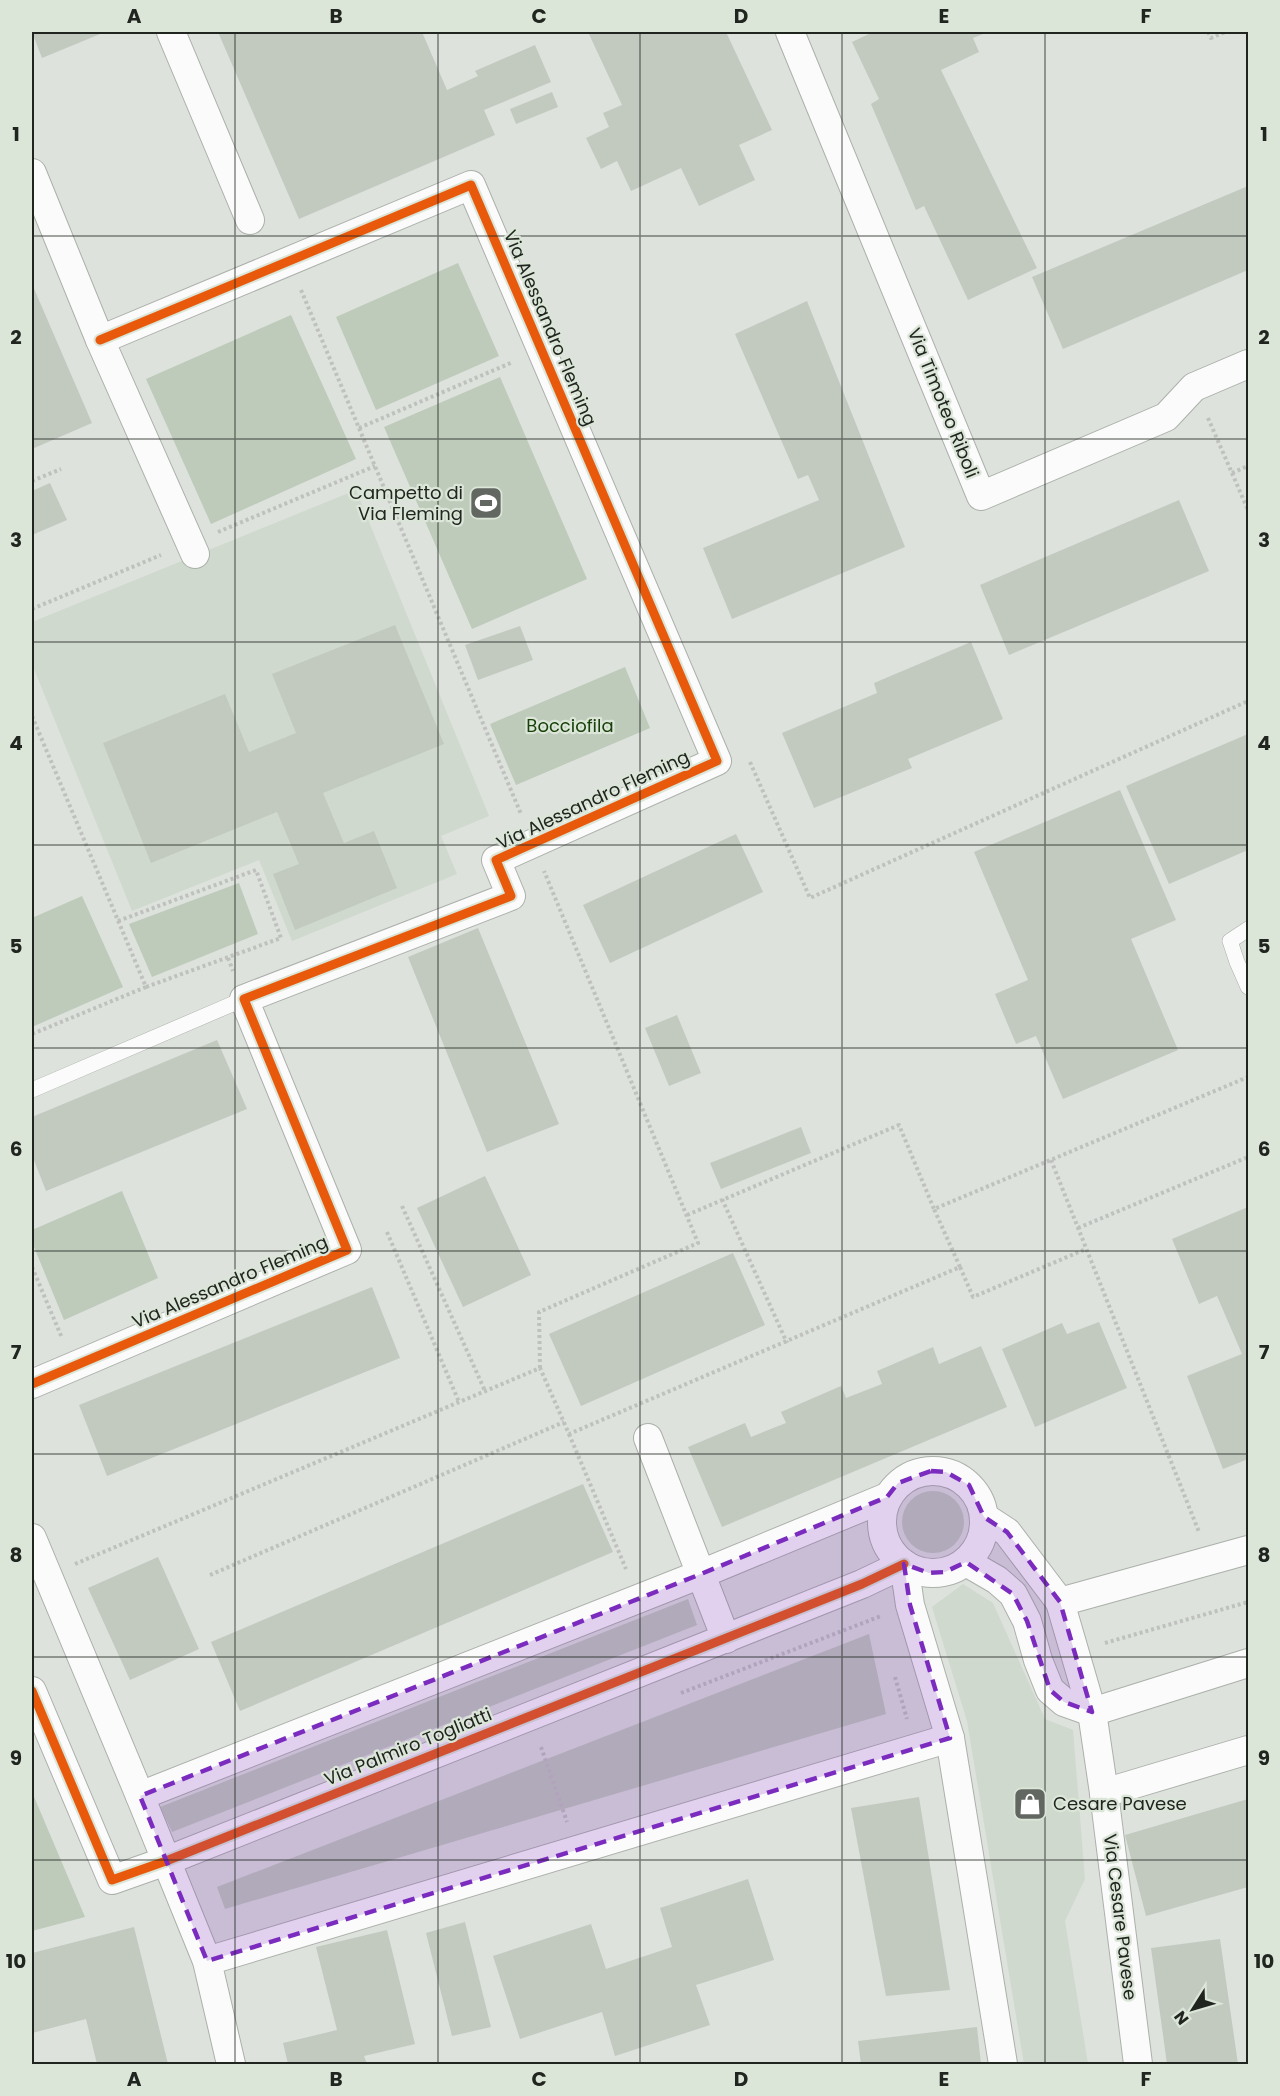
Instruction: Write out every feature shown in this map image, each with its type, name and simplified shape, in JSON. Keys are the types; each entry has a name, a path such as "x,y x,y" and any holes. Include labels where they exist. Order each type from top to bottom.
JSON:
{"street":[{"path":"171,32 250,220"},
{"name":"Via Timoteo Riboli","path":"790,32 981,496 1166,417 1194,387 1248,364"},
{"path":"32,173 100,340 195,554"},
{"name":"Via Alessandro Fleming","path":"32,1384 347,1250 244,999 511,896 496,860 717,761 471,185 100,340"},
{"path":"648,1438 726,1638"},
{"path":"932,1471 946,1472 969,1485 984,1517 981,1541 966,1562 945,1572 937,1573 929,1573 904,1564 885,1542 881,1520 887,1497 898,1483 914,1474 932,1471"},
{"path":"140,1796 639,1599 887,1497"},
{"name":"Via Cesare Pavese","path":"984,1517 1007,1532 1060,1602 1092,1712 1138,2064"},
{"path":"32,1538 207,1961 231,2064"},
{"path":"1060,1602 1248,1550"},
{"path":"966,1562 997,1580 1012,1594 1027,1621 1038,1660 1050,1690 1064,1702 1092,1712 1248,1663"},
{"path":"904,1564 910,1605 950,1738 1003,2064"},
{"name":"Via Palmiro Togliatti","path":"32,1691 112,1880 166,1861 862,1584 904,1564"},
{"path":"207,1961 950,1738"},
{"path":"1104,1793 1248,1750"}],"lane":[{"path":"1248,929 1230,941 1248,987"},
{"path":"32,1090 244,999"}],"path":[{"path":"1208,32 1211,38 1225,32"},
{"path":"359,428 541,350"},
{"path":"1194,387 1248,510"},
{"path":"1232,474 1248,466"},
{"path":"32,481 61,469"},
{"path":"749,761 810,898 1248,701"},
{"path":"32,716 146,987"},
{"path":"32,1034 146,987 281,938 256,870 118,921"},
{"path":"934,1209 1248,1077"},
{"path":"687,1215 899,1125 974,1297 1086,1249"},
{"path":"1078,1228 1248,1157"},
{"path":"1052,1160 1210,1560"},
{"path":"722,1199 787,1343"},
{"path":"402,1206 484,1391"},
{"path":"387,1232 459,1402"},
{"path":"32,1267 74,1366"},
{"path":"569,1434 960,1268"},
{"path":"48,1576 540,1368 639,1599"},
{"path":"210,1575 564,1422"},
{"path":"1075,1652 1248,1602"},
{"path":"541,1748 564,1809 568,1828"}],"highlighted area":[{"path":"931,1471 946,1472 969,1485 984,1517 1007,1532 1060,1602 1092,1712 1064,1702 1050,1690 1027,1621 1013,1594 966,1562 945,1572 929,1573 904,1564 910,1605 950,1738 207,1961 140,1796 701,1574 887,1497 898,1483"}],"shaded area":[{"path":"356,490 489,816 441,836 457,874 292,941 259,860 132,911 32,664 32,622"},
{"name":"Cesare Pavese","path":"963,1584 993,1603 1045,1719 1073,1730 1085,1879 1065,1921 1088,2064 1024,2064 967,1721 932,1607"}],"green space":[{"path":"458,263 499,356 376,410 336,317"},
{"path":"291,315 356,459 211,524 146,379"},
{"name":"Campetto di Via Fleming","path":"500,377 587,579 472,629 384,427"},
{"name":"Bocciofila","path":"625,667 650,728 516,785 490,724"},
{"path":"239,883 258,934 152,977 129,924"},
{"path":"82,896 123,987 32,1027 32,918"},
{"path":"122,1191 158,1278 64,1320 32,1242 32,1230"},
{"path":"927,1491 939,1491 955,1500 962,1510 964,1522 962,1534 955,1544 939,1553 927,1553 916,1548 907,1539 902,1528 902,1516 907,1505 916,1496"},
{"path":"688,1599 697,1625 172,1832 160,1807"},
{"path":"869,1634 886,1714 225,1909 217,1887"},
{"path":"32,1792 85,1917 32,1931"}],"building":[{"path":"32,32 105,32 42,58"},
{"path":"218,32 422,32 447,90 478,76 475,71 535,45 551,82 484,110 495,135 299,219"},
{"path":"588,32 726,32 772,130 739,145 755,180 699,206 681,168 631,191 617,161 601,169 586,138 609,127 603,113 622,105"},
{"path":"873,32 988,32 973,38 979,52 941,70 1037,268 968,300 924,206 916,210 871,104 879,99 852,42"},
{"path":"552,92 558,107 516,124 510,109"},
{"path":"1248,186 1248,270 1063,349 1032,277"},
{"path":"32,284 92,423 32,449"},
{"path":"807,301 905,547 732,619 703,548 819,500 808,475 798,479 735,334"},
{"path":"50,483 67,520 32,535 32,491"},
{"path":"1179,500 1209,571 1009,655 980,585"},
{"path":"395,625 444,744 323,793 344,843 374,831 397,888 295,930 273,874 299,864 277,812 151,863 103,743 225,694 249,752 296,733 272,674"},
{"path":"520,626 533,660 478,680 465,645"},
{"path":"971,642 1003,719 908,759 912,768 814,808 782,733 877,693 874,683"},
{"path":"1248,734 1248,850 1169,884 1126,786"},
{"path":"1120,790 1176,920 1131,939 1178,1050 1063,1099 1036,1036 1016,1044 995,994 1028,980 974,852"},
{"path":"736,834 763,892 610,963 583,905"},
{"path":"478,928 559,1124 487,1152 408,957"},
{"path":"677,1015 701,1073 669,1086 645,1028"},
{"path":"217,1040 247,1109 46,1191 32,1155 32,1117"},
{"path":"801,1127 811,1153 721,1189 710,1163"},
{"path":"485,1176 531,1275 463,1307 417,1208"},
{"path":"1248,1207 1248,1459 1223,1469 1187,1376 1242,1354 1217,1296 1199,1304 1172,1239"},
{"path":"733,1253 765,1325 581,1406 549,1334"},
{"path":"372,1287 400,1358 107,1476 79,1405"},
{"path":"1099,1322 1127,1388 1035,1427 1002,1349 1062,1323 1067,1334"},
{"path":"981,1346 1007,1407 722,1527 688,1447 745,1423 751,1437 786,1423 781,1412 841,1386 846,1398 882,1384 877,1371 933,1347 939,1364"},
{"path":"583,1484 613,1552 240,1711 211,1642"},
{"path":"158,1557 199,1649 130,1680 88,1588"},
{"path":"919,1797 950,1990 886,1996 851,1808"},
{"path":"1248,1799 1248,1887 1146,1916 1125,1835"},
{"path":"748,1879 774,1960 696,1985 710,2025 615,2056 602,2012 520,2039 493,1956 591,1924 606,1969 672,1947 660,1908"},
{"path":"465,1922 491,2027 452,2036 426,1933"},
{"path":"134,1927 168,2064 97,2064 86,2019 32,2033 32,1953"},
{"path":"387,1930 415,2044 364,2056 367,2064 288,2064 283,2043 337,2030 316,1947"},
{"path":"1220,1939 1238,2064 1167,2064 1151,1948"},
{"path":"977,2027 981,2064 861,2064 858,2041"}],"cycle path":[{"path":"32,1384 347,1250 244,999 511,896 496,860 717,761 471,185 100,340"},
{"path":"32,1691 112,1880 166,1861 862,1584 904,1564"}],"place":[{"name":"Campetto di Via Fleming","path":"486,503"},
{"name":"Cesare Pavese","path":"1030,1804"}]}
